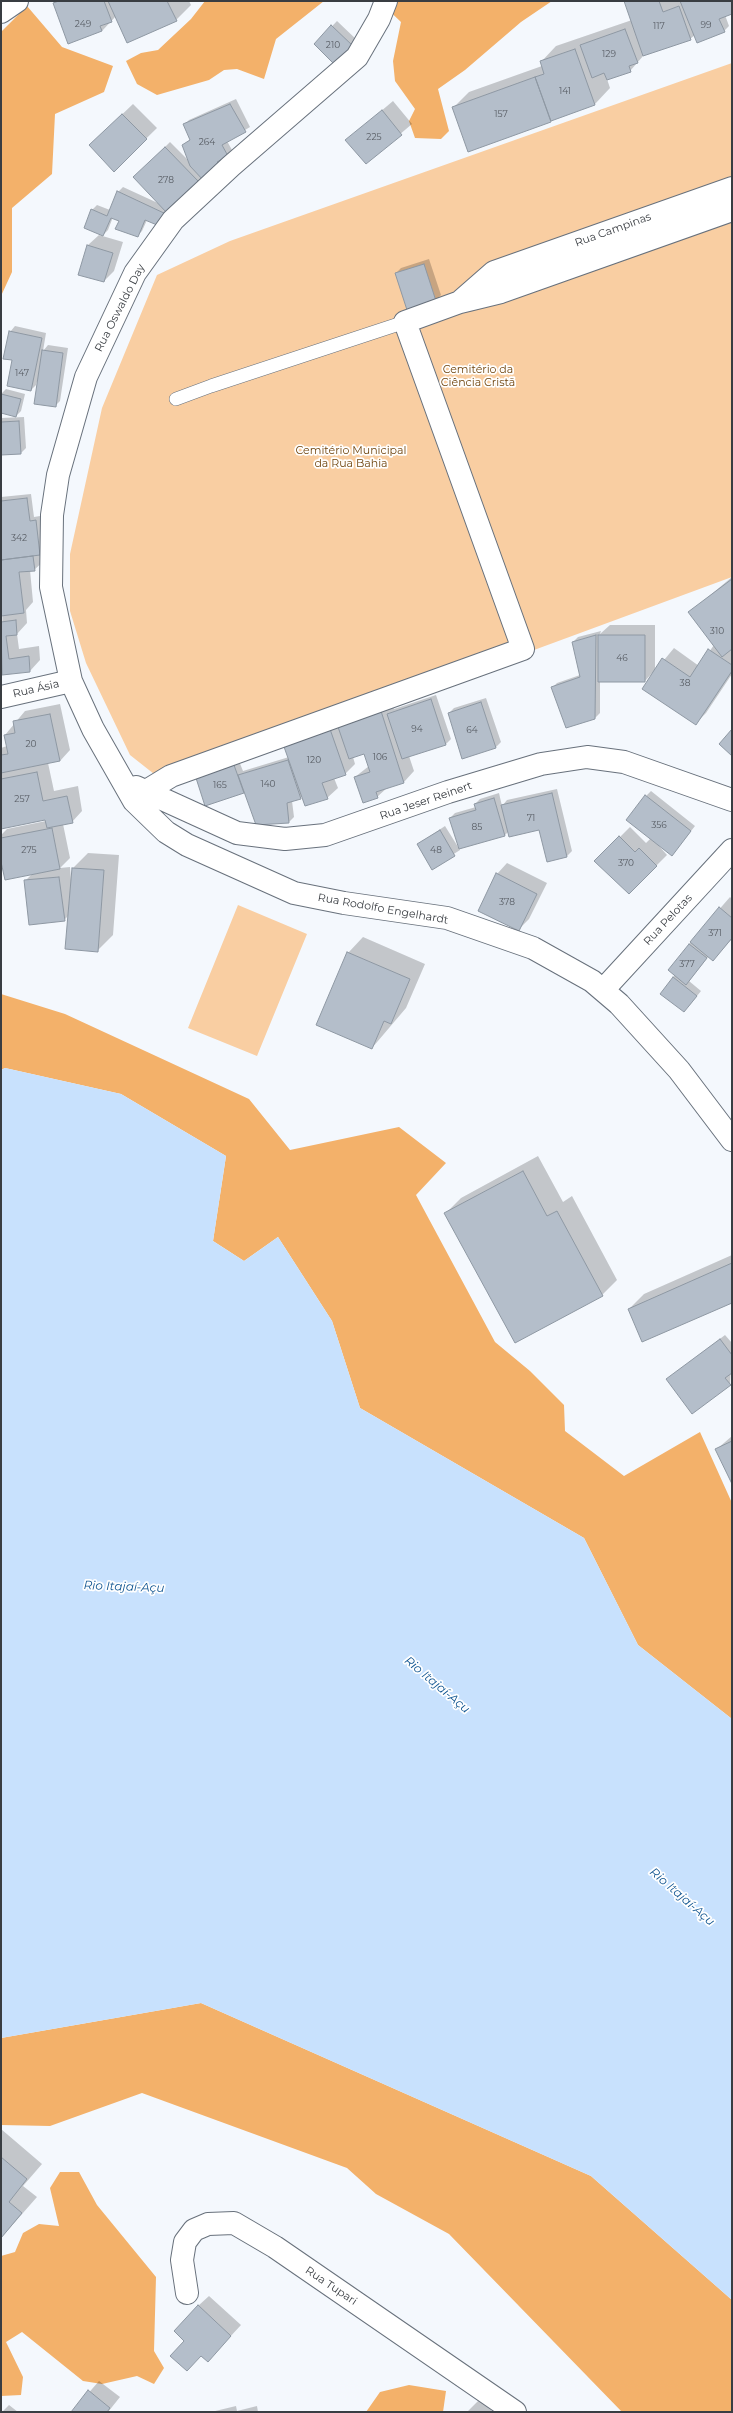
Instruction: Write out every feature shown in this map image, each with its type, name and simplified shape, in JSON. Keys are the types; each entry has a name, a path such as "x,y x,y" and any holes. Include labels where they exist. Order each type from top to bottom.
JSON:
{"street":[{"path":"1,12 17,1"},
{"name":"Rua Oswaldo Day","path":"71,681 51,587 52,515 58,475 86,377 135,273 173,220 231,166 357,57 379,19 386,1"},
{"name":"Rua Campinas","path":"494,272 732,188"},
{"name":"Rua Campinas","path":"460,302 501,292 732,210"},
{"path":"148,790 170,776 523,649 406,322 460,302 494,272"},
{"name":"Rua Ásia","path":"1,697 71,681"},
{"name":"Rua Rodolfo Engelhardt","path":"71,681 93,729 134,801 166,832 187,845 286,890 344,904 447,918 533,948 592,981 604,990 679,1070 732,1140"},
{"name":"Rua Jeser Reinert","path":"124,783 148,790 237,833 286,839 325,835 448,792 540,764 587,757 624,762 732,800"},
{"name":"Rua Pelotas","path":"604,990 732,850"},
{"name":"Rua Tupari","path":"187,2293 182,2260 185,2242 194,2230 208,2224 234,2223 275,2247 515,2412"}],"lane":[{"path":"494,272 501,292"},
{"path":"176,400 211,386 406,322"}],"green space":[{"name":"Cemitério Municipal da Rua Bahia","path":"732,63 732,577 168,785 130,755 86,663 70,611 70,554 102,408 157,275 230,241"},
{"path":"238,905 307,934 257,1056 188,1028"}],"shaded area":[{"path":"205,1 324,1 276,39 264,79 237,69 224,70 209,80 157,95 137,84 126,61 141,53 158,50 191,19"},
{"path":"379,1 552,1 521,22 465,70 438,89 449,131 441,139 415,138 409,121 415,109 395,81 393,61 401,22"},
{"path":"27,6 62,47 113,66 104,92 55,114 52,174 12,208 12,272 1,296 1,32"},
{"path":"1,994 65,1014 249,1099 290,1150 399,1127 446,1163 416,1195 495,1342 530,1371 564,1405 565,1431 624,1476 700,1432 732,1503 732,1719 638,1645 584,1538 360,1408 332,1321 278,1237 244,1261 213,1241 226,1156 121,1094 5,1068 1,1070"},
{"path":"201,2003 591,2176 732,2300 732,2412 622,2412 449,2234 376,2194 347,2168 142,2093 50,2126 1,2125 1,2038"},
{"path":"60,2172 79,2172 97,2205 156,2277 154,2351 164,2368 154,2384 137,2376 102,2384 83,2381 22,2332 6,2342 23,2377 21,2395 1,2396 1,2256 15,2252 23,2233 39,2224 59,2226 50,2188"},
{"path":"409,2385 446,2391 443,2412 366,2412 380,2392"}],"water":[{"name":"Rio Itajaí-Açu","path":"5,1068 121,1094 226,1156 213,1241 244,1261 278,1237 332,1321 360,1408 584,1538 638,1645 732,1719 732,2300 591,2176 201,2003 1,2038 1,1070"}],"building":[{"path":"59,1 104,1 112,22 100,26 102,31 68,44 53,3"},
{"path":"108,1 167,1 177,21 127,43"},
{"path":"624,1 659,1 663,12 679,6 691,40 643,56"},
{"path":"680,1 732,1 732,14 719,19 725,32 697,43"},
{"path":"331,25 353,46 335,65 314,44"},
{"path":"625,29 638,63 629,66 631,72 607,80 604,73 592,78 580,45"},
{"path":"575,49 595,105 551,121 535,77 544,74 540,61"},
{"path":"535,77 551,122 468,152 452,107"},
{"path":"230,104 246,132 222,145 228,156 217,162 221,166 204,181 190,166 182,145 190,140 183,124"},
{"path":"382,110 402,135 366,164 345,140"},
{"path":"122,114 147,139 114,172 89,145"},
{"path":"165,147 199,182 167,213 133,177"},
{"path":"117,191 166,214 157,225 145,220 138,237 115,229 119,221 111,218 103,236 84,228 91,209 107,216"},
{"path":"87,245 113,253 104,282 78,275"},
{"path":"424,264 436,301 407,310 395,273"},
{"path":"9,331 42,338 31,391 7,386 12,360 3,359"},
{"path":"42,350 63,353 56,407 34,404"},
{"path":"1,394 21,399 16,417 1,413"},
{"path":"19,421 21,454 1,455 1,422"},
{"path":"27,498 30,521 36,520 40,555 1,560 1,501"},
{"path":"33,556 35,571 19,572 24,613 1,616 1,560"},
{"path":"732,579 732,649 722,657 688,612"},
{"path":"16,620 17,635 6,636 9,659 29,656 30,672 2,675 1,622"},
{"path":"596,635 595,719 566,728 551,687 580,677 572,642"},
{"path":"598,635 645,635 645,682 598,682"},
{"path":"708,649 732,665 732,671 696,725 642,689 662,658 690,677"},
{"path":"431,699 446,745 402,759 387,714"},
{"path":"481,702 496,748 462,759 448,713"},
{"path":"381,711 404,783 376,792 378,798 363,803 354,777 370,772 364,754 349,759 337,724"},
{"path":"50,714 60,761 1,773 1,755 8,754 4,735 15,733 13,721"},
{"path":"330,729 346,775 322,783 328,799 305,806 283,744"},
{"path":"732,729 732,756 719,744"},
{"path":"288,760 301,799 287,803 289,823 256,825 238,775"},
{"path":"234,765 244,793 205,806 196,778"},
{"path":"37,772 43,801 67,796 73,823 47,828 45,820 1,829 1,779"},
{"path":"552,793 567,857 547,862 539,830 509,837 501,805"},
{"path":"645,795 691,831 672,856 626,820"},
{"path":"494,798 505,836 459,849 449,818 476,810 474,804"},
{"path":"52,828 60,869 5,880 1,862 1,838"},
{"path":"440,830 455,856 432,870 417,844"},
{"path":"619,836 635,852 639,848 657,866 629,894 594,861"},
{"path":"72,868 104,870 98,952 65,949"},
{"path":"496,873 537,894 519,931 478,911"},
{"path":"59,877 65,921 29,925 24,880"},
{"path":"719,907 732,918 732,938 713,961 690,942"},
{"path":"689,944 707,958 686,985 668,970"},
{"path":"347,952 410,979 391,1024 384,1021 372,1049 316,1025"},
{"path":"673,977 697,996 684,1012 660,994"},
{"path":"523,1171 547,1216 557,1211 603,1296 515,1343 444,1213"},
{"path":"732,1263 732,1303 642,1342 628,1309"},
{"path":"720,1339 732,1355 732,1373 725,1378 731,1385 692,1414 666,1379"},
{"path":"732,1441 732,1484 715,1449"},
{"path":"1,2157 27,2179 9,2202 22,2213 1,2238"},
{"path":"198,2305 231,2336 208,2362 201,2356 187,2371 170,2356 184,2341 174,2331"},
{"path":"88,2390 110,2408 107,2412 71,2412"}],"park label":[{"name":"Cemitério da Ciência Cristã","path":"478,376"}]}
